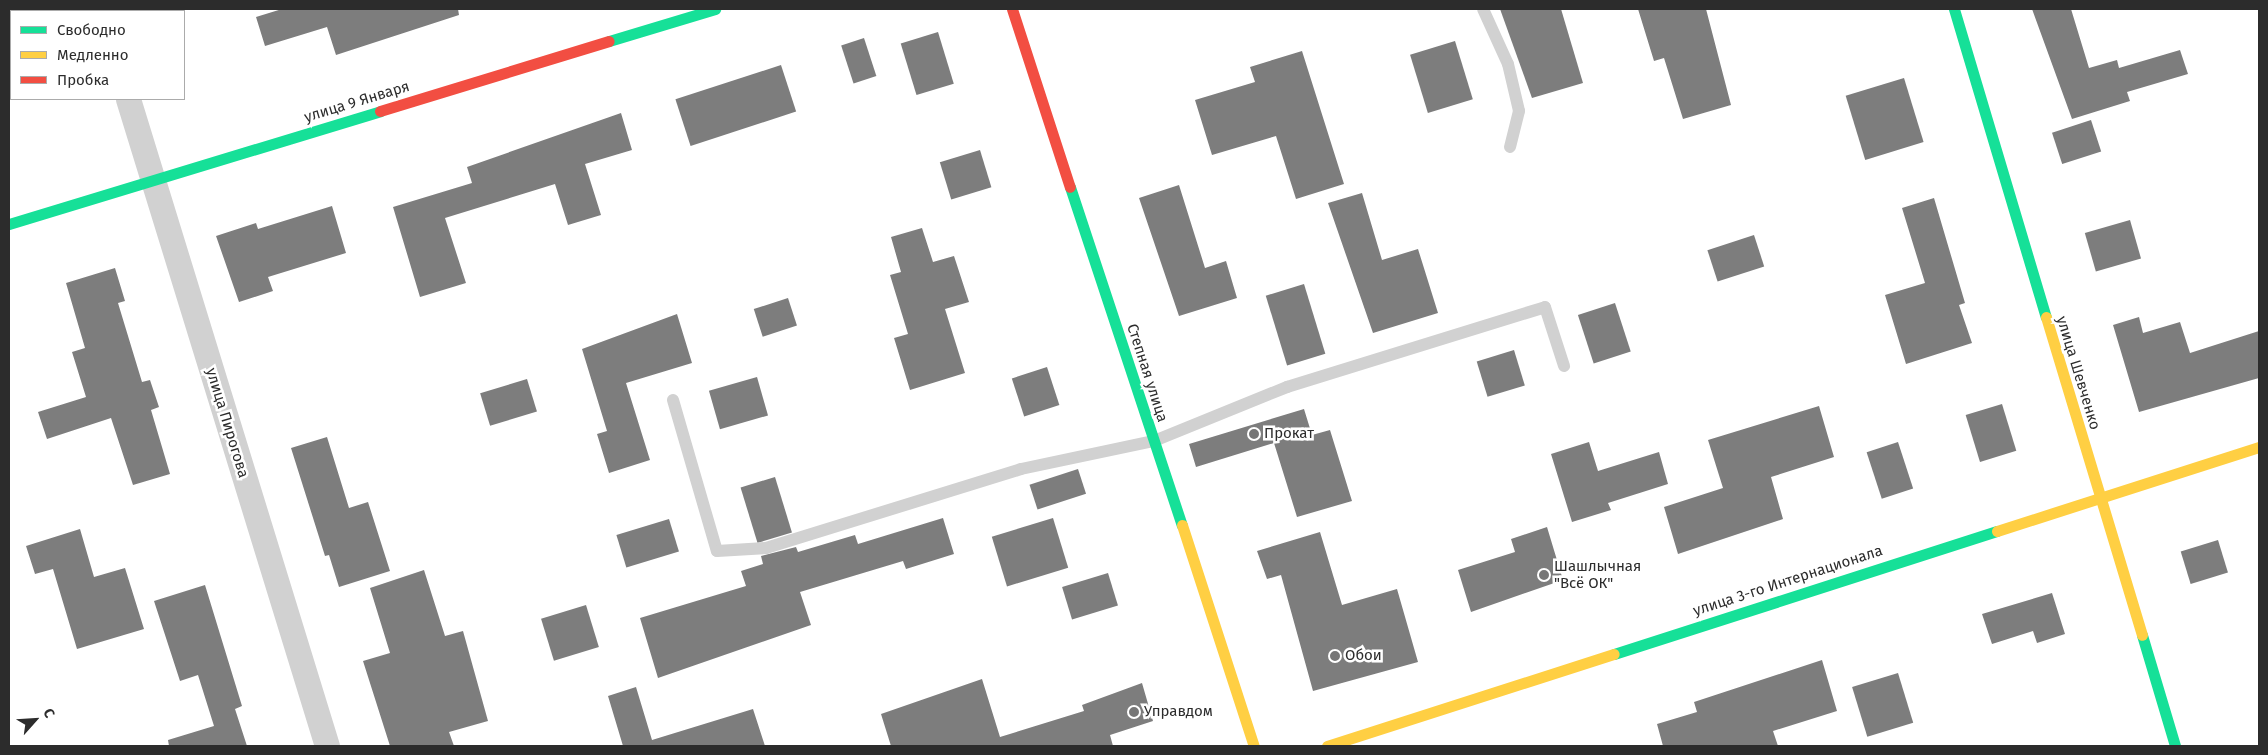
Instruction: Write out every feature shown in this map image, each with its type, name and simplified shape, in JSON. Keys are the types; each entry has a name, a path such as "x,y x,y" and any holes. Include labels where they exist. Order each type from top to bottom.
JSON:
{"street":[{"name":"улица 9 Января","path":"9,224 715,9"},
{"name":"Степная улица","path":"1012,9 1254,746"},
{"name":"улица Шевченко","path":"1954,9 2175,746"},
{"name":"улица Пирогова","path":"128,100 327,746"},
{"name":"улица 3-го Интернационала","path":"1326,746 2099,496 2259,447"}],"lane":[{"path":"1483,9 1508,64 1520,111 1510,147"},
{"path":"673,400 717,551 766,548 1021,469 1154,441 1286,387 1545,307 1564,366"}],"building":[{"path":"282,9 458,9 459,15 336,55 327,27 265,46 256,17"},
{"path":"1500,9 1561,9 1583,83 1532,98"},
{"path":"1638,9 1706,9 1731,105 1683,119 1664,58 1654,61"},
{"path":"2032,9 2071,9 2089,68 2117,60 2119,68 2180,50 2188,74 2127,92 2130,101 2072,119"},
{"path":"938,32 954,84 916,95 901,43"},
{"path":"864,38 876,76 854,83 841,45"},
{"path":"1455,41 1473,99 1428,113 1410,55"},
{"path":"1302,51 1344,184 1296,199 1276,136 1212,155 1195,100 1255,82 1250,67"},
{"path":"781,65 796,112 691,146 675,99"},
{"path":"1904,78 1924,142 1865,160 1846,96"},
{"path":"621,113 632,150 585,164 601,215 568,225 555,184 445,218 466,283 420,297 393,207 472,183 467,167"},
{"path":"2091,120 2101,151 2062,164 2052,133"},
{"path":"980,150 991,187 951,200 940,162"},
{"path":"1179,185 1205,268 1226,261 1237,298 1179,316 1139,198"},
{"path":"1362,193 1382,260 1418,249 1438,313 1373,333 1328,203"},
{"path":"1934,198 1965,303 1959,305 1972,343 1906,364 1885,295 1925,283 1902,208"},
{"path":"332,206 346,253 268,277 273,291 239,302 216,236 256,223 258,229"},
{"path":"2130,220 2141,258 2096,271 2085,233"},
{"path":"922,228 933,262 954,256 969,302 945,309 965,373 910,390 894,338 908,334 890,275 901,272 891,237"},
{"path":"1754,235 1764,266 1718,282 1707,250"},
{"path":"115,268 125,301 118,303 142,382 150,380 159,407 151,410 170,474 133,485 111,418 47,439 38,412 86,397 72,352 85,348 66,283"},
{"path":"1304,284 1325,354 1287,366 1266,296"},
{"path":"788,298 797,326 763,337 754,309"},
{"path":"1615,303 1631,352 1594,364 1578,315"},
{"path":"677,314 692,363 626,383 650,460 609,473 597,434 607,431 582,349"},
{"path":"2139,317 2143,333 2180,322 2190,353 2259,331 2259,378 2139,412 2113,325"},
{"path":"1514,350 1525,385 1488,397 1477,361"},
{"path":"1047,367 1059,405 1024,416 1012,378"},
{"path":"757,377 768,415 720,429 709,391"},
{"path":"527,379 537,412 490,426 480,393"},
{"path":"2002,404 2016,451 1980,462 1966,415"},
{"path":"1819,406 1834,457 1771,477 1783,519 1678,554 1664,507 1723,488 1708,440"},
{"path":"1304,409 1312,435 1330,430 1352,501 1297,517 1274,443 1196,467 1189,444"},
{"path":"327,437 349,508 368,502 390,571 339,587 329,555 325,556 291,448"},
{"path":"1589,442 1598,471 1659,452 1668,484 1608,503 1611,510 1572,522 1551,454"},
{"path":"1898,442 1913,489 1882,499 1867,452"},
{"path":"1078,469 1086,494 1038,509 1029,485"},
{"path":"775,477 792,532 758,543 741,488"},
{"path":"943,518 954,554 906,569 903,561 800,592 811,625 658,678 640,618 746,586 741,571 763,564 761,556 796,547 798,552 855,535 858,544"},
{"path":"1053,518 1068,568 1007,586 992,537"},
{"path":"669,519 679,552 626,568 616,535"},
{"path":"1547,527 1563,580 1471,612 1458,570 1515,552 1511,539"},
{"path":"80,529 94,577 125,568 144,629 77,649 53,569 35,574 26,546"},
{"path":"1320,532 1342,605 1397,589 1418,662 1313,691 1281,575 1267,579 1257,551"},
{"path":"2218,540 2228,573 2191,584 2181,551"},
{"path":"424,570 445,636 463,631 488,721 449,732 454,746 390,746 363,661 390,653 370,588"},
{"path":"1108,573 1118,606 1072,620 1062,587"},
{"path":"205,585 242,706 235,709 247,746 169,746 168,740 214,726 198,675 180,681 154,601"},
{"path":"2052,593 2065,634 2037,643 2033,631 1992,644 1982,614"},
{"path":"586,605 599,647 554,661 541,619"},
{"path":"1822,660 1837,711 1773,731 1778,746 1663,746 1657,724 1697,712 1694,702"},
{"path":"1898,673 1913,723 1867,737 1852,687"},
{"path":"982,679 1000,737 1084,711 1082,705 1142,683 1153,721 1110,735 1113,746 891,746 881,714"},
{"path":"636,687 652,740 753,709 765,746 623,746 608,696"}],"traffic: fast":[{"path":"609,41 715,9"},
{"path":"1954,9 2046,317"},
{"path":"9,224 380,111"},
{"path":"1070,187 1182,525"},
{"path":"1614,654 1997,531"},
{"path":"2142,635 2175,746"}],"traffic: slow":[{"path":"2046,317 2142,635"},
{"path":"1997,531 2259,447"},
{"path":"1182,525 1254,746"},
{"path":"1327,746 1614,654"}],"traffic: jam":[{"path":"1012,9 1070,187"},
{"path":"380,111 609,41"}],"place":[{"name":"Прокат","path":"1254,434"},
{"name":"Шашлычная \"Всё ОК\"","path":"1544,575"},
{"name":"Обои","path":"1335,656"},
{"name":"Управдом","path":"1134,712"}]}
